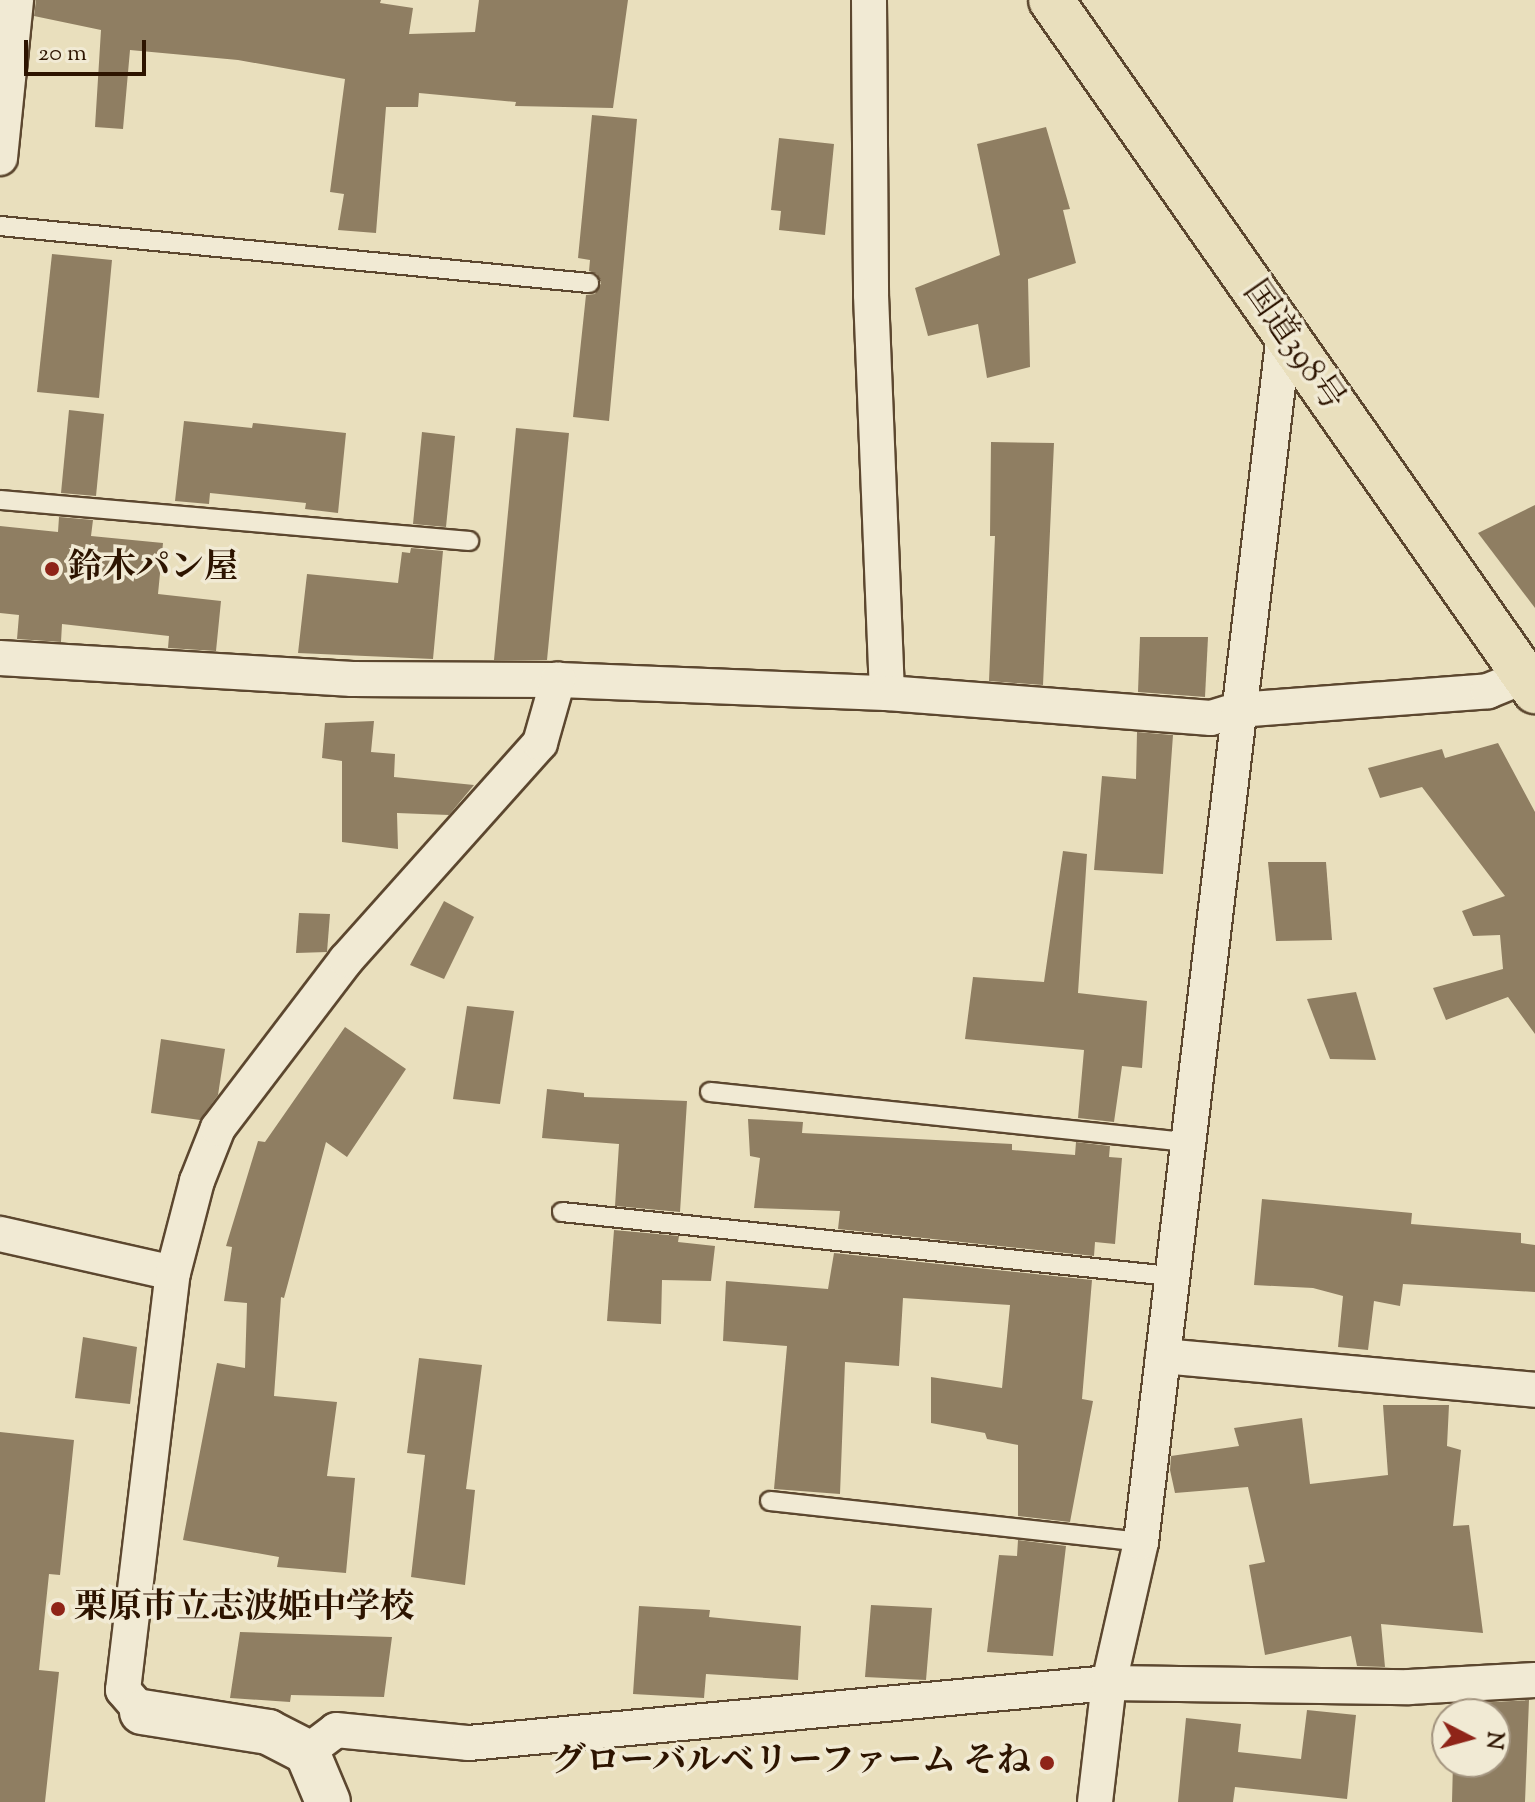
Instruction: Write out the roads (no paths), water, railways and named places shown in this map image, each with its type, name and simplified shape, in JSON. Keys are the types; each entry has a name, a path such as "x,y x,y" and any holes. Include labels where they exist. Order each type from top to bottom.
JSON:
{"highway":[{"name":"国道398号","path":"1051,0 1532,680"}],"street":[{"path":"0,158 5,54 16,0"},
{"path":"869,0 871,295 887,693"},
{"path":"1095,1802 1109,1683 1141,1542 1170,1276 1284,333"},
{"path":"0,658 352,679 558,680 887,693 1211,718 1238,710 1488,691 1532,680"},
{"path":"328,1802 307,1752 268,1732 142,1712 123,1690 173,1273 197,1181 218,1128 346,960 540,743 558,680"},
{"path":"0,1234 173,1273"},
{"path":"1163,1356 1535,1390"},
{"path":"307,1752 336,1730 469,1743 1109,1683 1409,1687 1535,1680"}],"lane":[{"path":"0,226 589,283"},
{"path":"0,500 469,541"},
{"path":"710,1092 1187,1142"},
{"path":"562,1212 1170,1276"},
{"path":"770,1501 1141,1542"}],"place":[{"name":"鈴木パン屋","path":"52,569"},
{"name":"栗原市立志波姫中学校","path":"58,1609"},
{"name":"グローバルベリーファーム そね","path":"1047,1763"}]}
